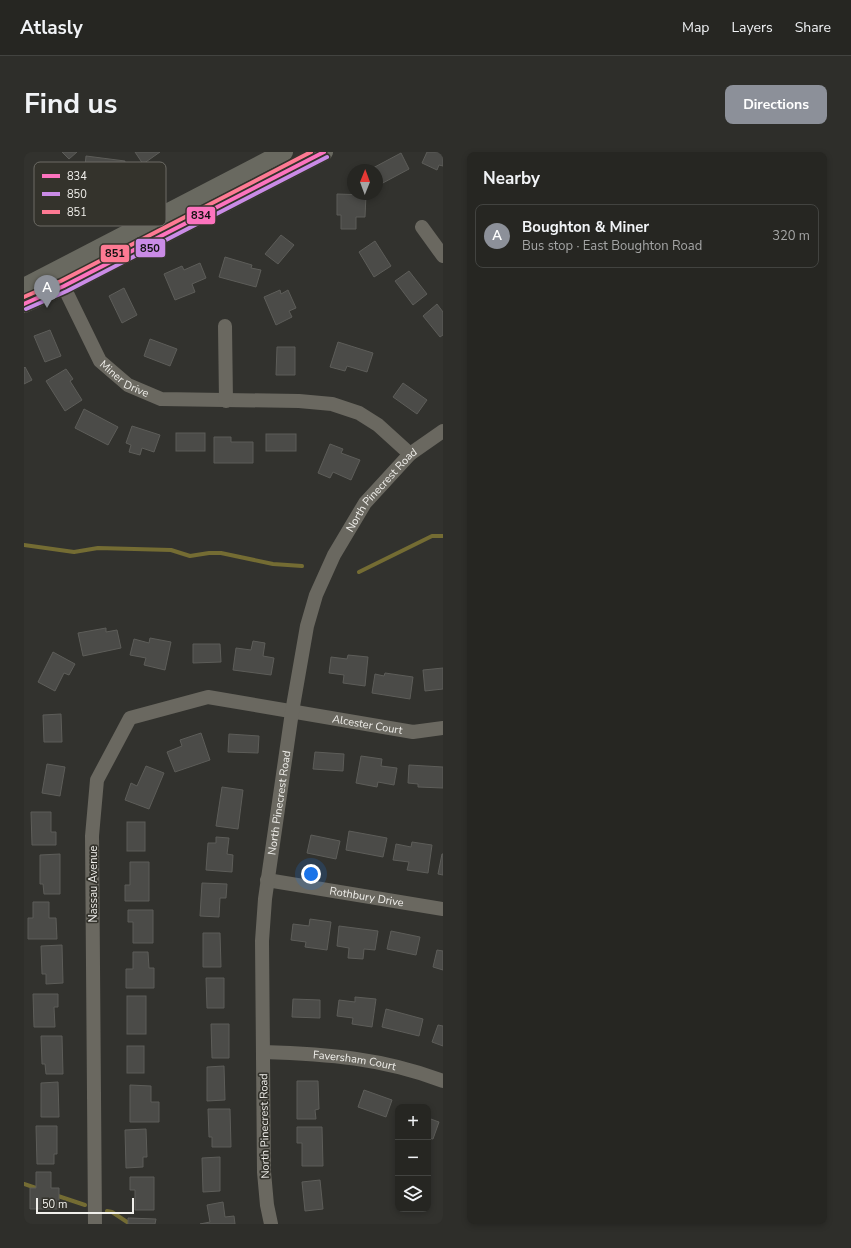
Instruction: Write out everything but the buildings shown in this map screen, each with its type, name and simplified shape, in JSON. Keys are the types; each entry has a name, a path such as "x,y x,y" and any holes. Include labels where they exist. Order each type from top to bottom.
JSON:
{"main road":[{"path":"166,218 284,152"},
{"path":"24,287 60,278 324,152"},
{"path":"24,304 60,278 152,226"}],"street":[{"path":"422,227 443,256"},
{"name":"Miner Drive","path":"60,278 100,361 128,385 161,399 298,401 332,404 359,413 378,426 410,454"},
{"path":"225,326 226,401"},
{"name":"North Pinecrest Road","path":"271,1224 267,1206 264,1172 262,941 267,880 292,712 307,626 316,595 334,555 366,503 410,454 443,431"},
{"name":"Nassau Avenue","path":"95,1224 92,836 97,780 130,718 208,697 292,712"},
{"name":"Alcester Court","path":"292,712 413,732 443,728"},
{"name":"Rothbury Drive","path":"267,880 443,909"},
{"name":"Faversham Court","path":"263,1052 318,1054 373,1061 420,1073 443,1081"}],"waterway":[{"path":"359,572 432,536 443,536"},
{"path":"24,545 74,552 98,548 171,550 190,556 221,553 273,564 302,566"},
{"path":"24,1184 39,1189"},
{"path":"55,1195 85,1205"},
{"path":"107,1211 112,1212 130,1224"}],"transit line":[{"name":"851","path":"24,297 61,281 311,152"},
{"name":"834","path":"24,304 64,286 324,152"},
{"name":"850","path":"26,309 67,291 327,157"}],"place":[{"name":"Boughton & Miner","path":"47,308"}]}
